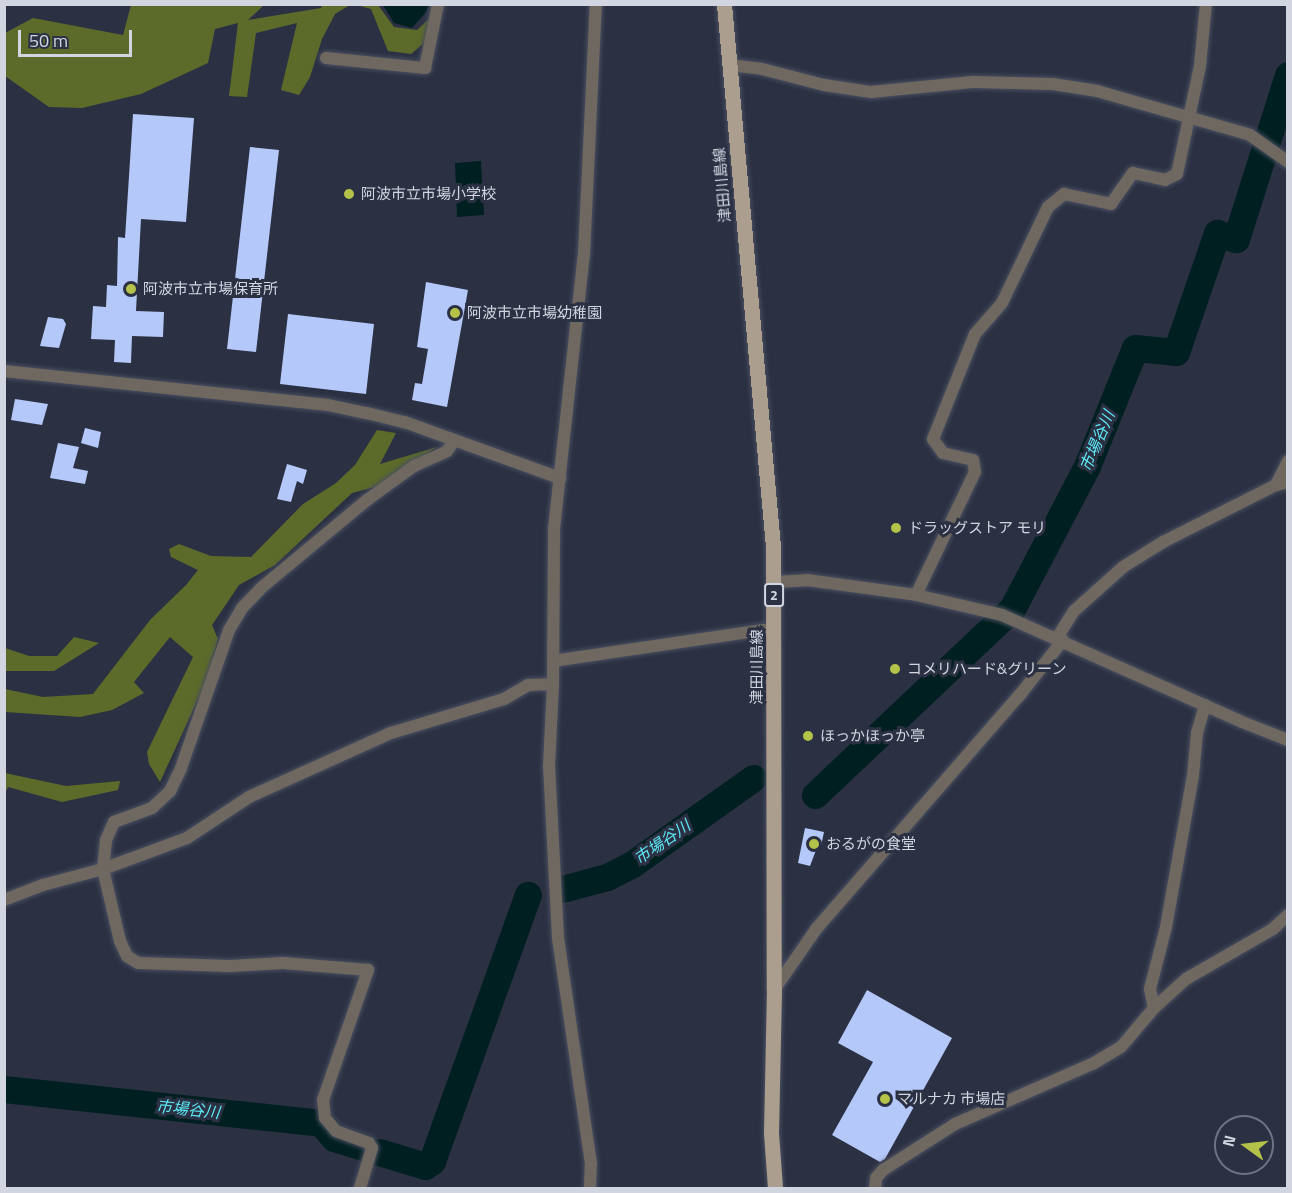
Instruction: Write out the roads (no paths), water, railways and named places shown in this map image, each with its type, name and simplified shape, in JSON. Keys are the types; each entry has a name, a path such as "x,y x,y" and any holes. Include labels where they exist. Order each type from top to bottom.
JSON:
{"main road":[{"name":"津田川島線","path":"724,4 773,547 775,630 774,990 771,1133 775,1188"}],"street":[{"path":"326,58 425,68 438,4"},
{"path":"590,1188 591,1164 558,937 549,766 553,684 554,529 584,255 596,4"},
{"path":"916,596 975,472 973,460 943,453 933,439 975,334 1002,303 1048,207 1064,194 1111,204 1133,172 1165,180 1177,174 1200,66 1206,4"},
{"path":"730,65 762,69 824,85 871,92 973,82 1053,84 1097,91 1250,135 1265,143 1287,162"},
{"path":"4,371 328,405 407,423 560,478"},
{"path":"360,1188 372,1149 369,1143 336,1131 325,1118 323,1100 368,970 283,963 230,966 138,963 127,956 120,941 104,869 106,840 114,822 152,808 170,791 181,768 229,630 242,608 261,588 367,500 414,466 447,451 454,441"},
{"path":"774,990 817,928 1019,696 1060,639 1074,611 1123,567 1163,542 1282,484 1287,461"},
{"path":"774,582 807,580 916,596 1005,616 1287,740"},
{"path":"553,661 775,630"},
{"path":"4,900 43,885 104,869 187,838 249,797 390,733 504,699 528,685 553,684"},
{"path":"1154,1008 1150,989 1166,927 1193,776 1197,733 1205,705"},
{"path":"875,1188 876,1178 883,1170 955,1124 1094,1064 1121,1047 1154,1008 1186,979 1273,929 1287,915"}],"waterway":[{"name":"市場谷川","path":"815,795 1012,609 1087,466 1135,348 1176,352 1217,233 1236,239 1288,75"},
{"name":"市場谷川","path":"562,889 607,877 631,865 753,778"},
{"name":"市場谷川","path":"379,1152 425,1166 432,1161 528,895"},
{"name":"市場谷川","path":"4,1089 321,1123 334,1138 364,1147"}],"place":[{"name":"阿波市立市場小学校","path":"349,194"},
{"name":"阿波市立市場保育所","path":"131,289"},
{"name":"阿波市立市場幼稚園","path":"455,313"},
{"name":"ドラッグストア モリ","path":"896,528"},
{"name":"コメリハード&グリーン","path":"895,669"},
{"name":"ほっかほっか亭","path":"808,736"},
{"name":"おるがの食堂","path":"814,844"},
{"name":"マルナカ 市場店","path":"885,1099"}]}
